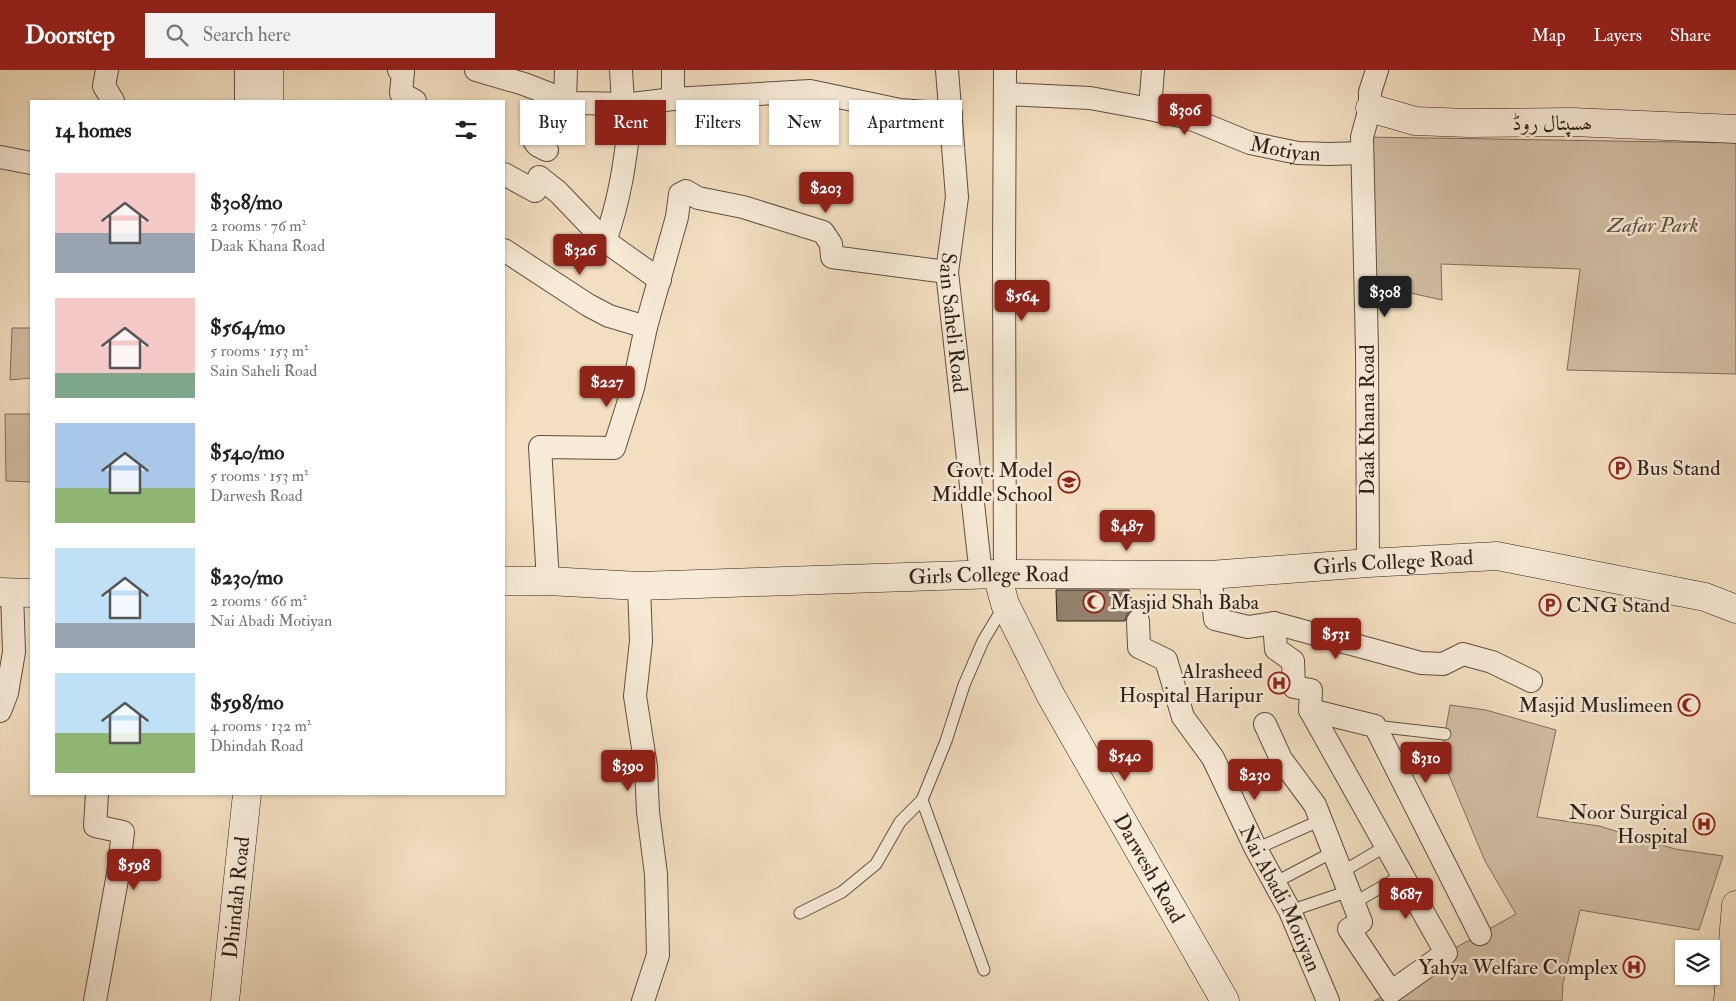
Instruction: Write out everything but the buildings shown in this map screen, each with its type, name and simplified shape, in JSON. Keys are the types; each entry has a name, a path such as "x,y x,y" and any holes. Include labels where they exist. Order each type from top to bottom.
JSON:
{"highway":[{"path":"1728,1001 1736,905"}],"main road":[{"path":"269,100 270,70"},
{"name":"ھسپتال روڈ","path":"1370,108 1416,121 1468,123 1572,122 1736,130"},
{"name":"Girls College Road","path":"505,581 548,581 639,586 994,574 1210,575 1368,563 1497,556 1705,597 1736,609"},
{"name":"Darwesh Road","path":"994,574 1005,604 1051,696 1225,1001"},
{"name":"Dhindah Road","path":"225,1001 247,795"}],"street":[{"path":"107,70 104,86 112,100"},
{"path":"246,70 246,100"},
{"path":"399,70 403,72 402,93 413,100"},
{"path":"547,150 537,146 533,135 557,97 566,70"},
{"path":"621,70 626,100"},
{"path":"673,70 673,100"},
{"name":"Sain Saheli Road","path":"947,70 950,100"},
{"name":"Sain Saheli Road","path":"994,574 1004,258 1005,70"},
{"path":"1150,109 1153,70"},
{"name":"Daak Khana Road","path":"1368,563 1368,350 1362,137 1370,108 1370,92 1377,70"},
{"path":"482,71 524,84 573,103 595,103"},
{"path":"666,101 810,91 853,100"},
{"name":"Motiyan","path":"1005,94 1090,98 1189,118 1250,143 1298,152 1362,153"},
{"path":"605,241 615,214 623,181 625,145"},
{"name":"Sain Saheli Road","path":"953,145 957,197 947,272 994,574"},
{"path":"0,157 30,163"},
{"path":"505,175 535,191 539,177 558,192 605,241 660,280"},
{"path":"548,581 540,447 614,448 634,388 646,327 660,280 680,194 686,191 698,198 743,207 823,232 831,244 832,257 947,272"},
{"path":"505,251 588,305 609,316 646,327"},
{"path":"1210,575 1215,619 1248,627 1274,623 1421,663 1443,664 1463,654 1492,662 1531,681"},
{"path":"639,586 641,641 634,696 646,767 648,812 656,874 658,955 643,1001"},
{"path":"0,711 7,693 14,652 14,593"},
{"name":"Nai Abadi Motiyan","path":"1138,621 1139,647 1166,660 1183,717 1213,758 1256,849 1276,882 1290,911 1328,1001"},
{"path":"1265,724 1282,759 1314,805 1321,820 1361,922 1349,929 1391,992 1446,953 1310,710 1311,690 1294,687 1293,660 1276,650 1274,623"},
{"path":"1310,710 1376,726 1480,934"},
{"path":"95,1001 118,874 123,832 95,826 97,795"}],"lane":[{"path":"800,913 842,892 876,864 900,822 922,800 946,741 964,685 983,642 1005,604"},
{"path":"1376,726 1445,734"},
{"path":"922,800 984,970"},
{"path":"1256,849 1321,820"},
{"path":"1348,889 1386,846"},
{"path":"1276,882 1333,852"},
{"path":"1290,911 1348,889 1402,875"}],"green space":[{"name":"Zafar Park","path":"1365,137 1736,143 1736,374 1567,370 1580,269 1441,264 1442,300 1366,283"},
{"path":"12,328 30,328 30,378 10,380"},
{"path":"5,414 30,414 30,482 6,481"},
{"path":"1450,705 1486,710 1556,730 1537,817 1599,826 1675,849 1723,856 1699,930 1580,910 1563,983 1562,1001 1374,1001 1391,992 1446,953 1516,914 1485,861 1441,756"}],"place":[{"name":"Bus Stand","path":"1620,468"},
{"name":"Govt. Model Middle School","path":"1069,482"},
{"name":"Masjid Shah Baba","path":"1094,602"},
{"name":"CNG Stand","path":"1550,605"},
{"name":"Alrasheed Hospital Haripur","path":"1279,683"},
{"name":"Masjid Muslimeen","path":"1689,705"},
{"name":"Noor Surgical Hospital","path":"1704,824"},
{"name":"Yahya Welfare Complex","path":"1634,967"}]}
